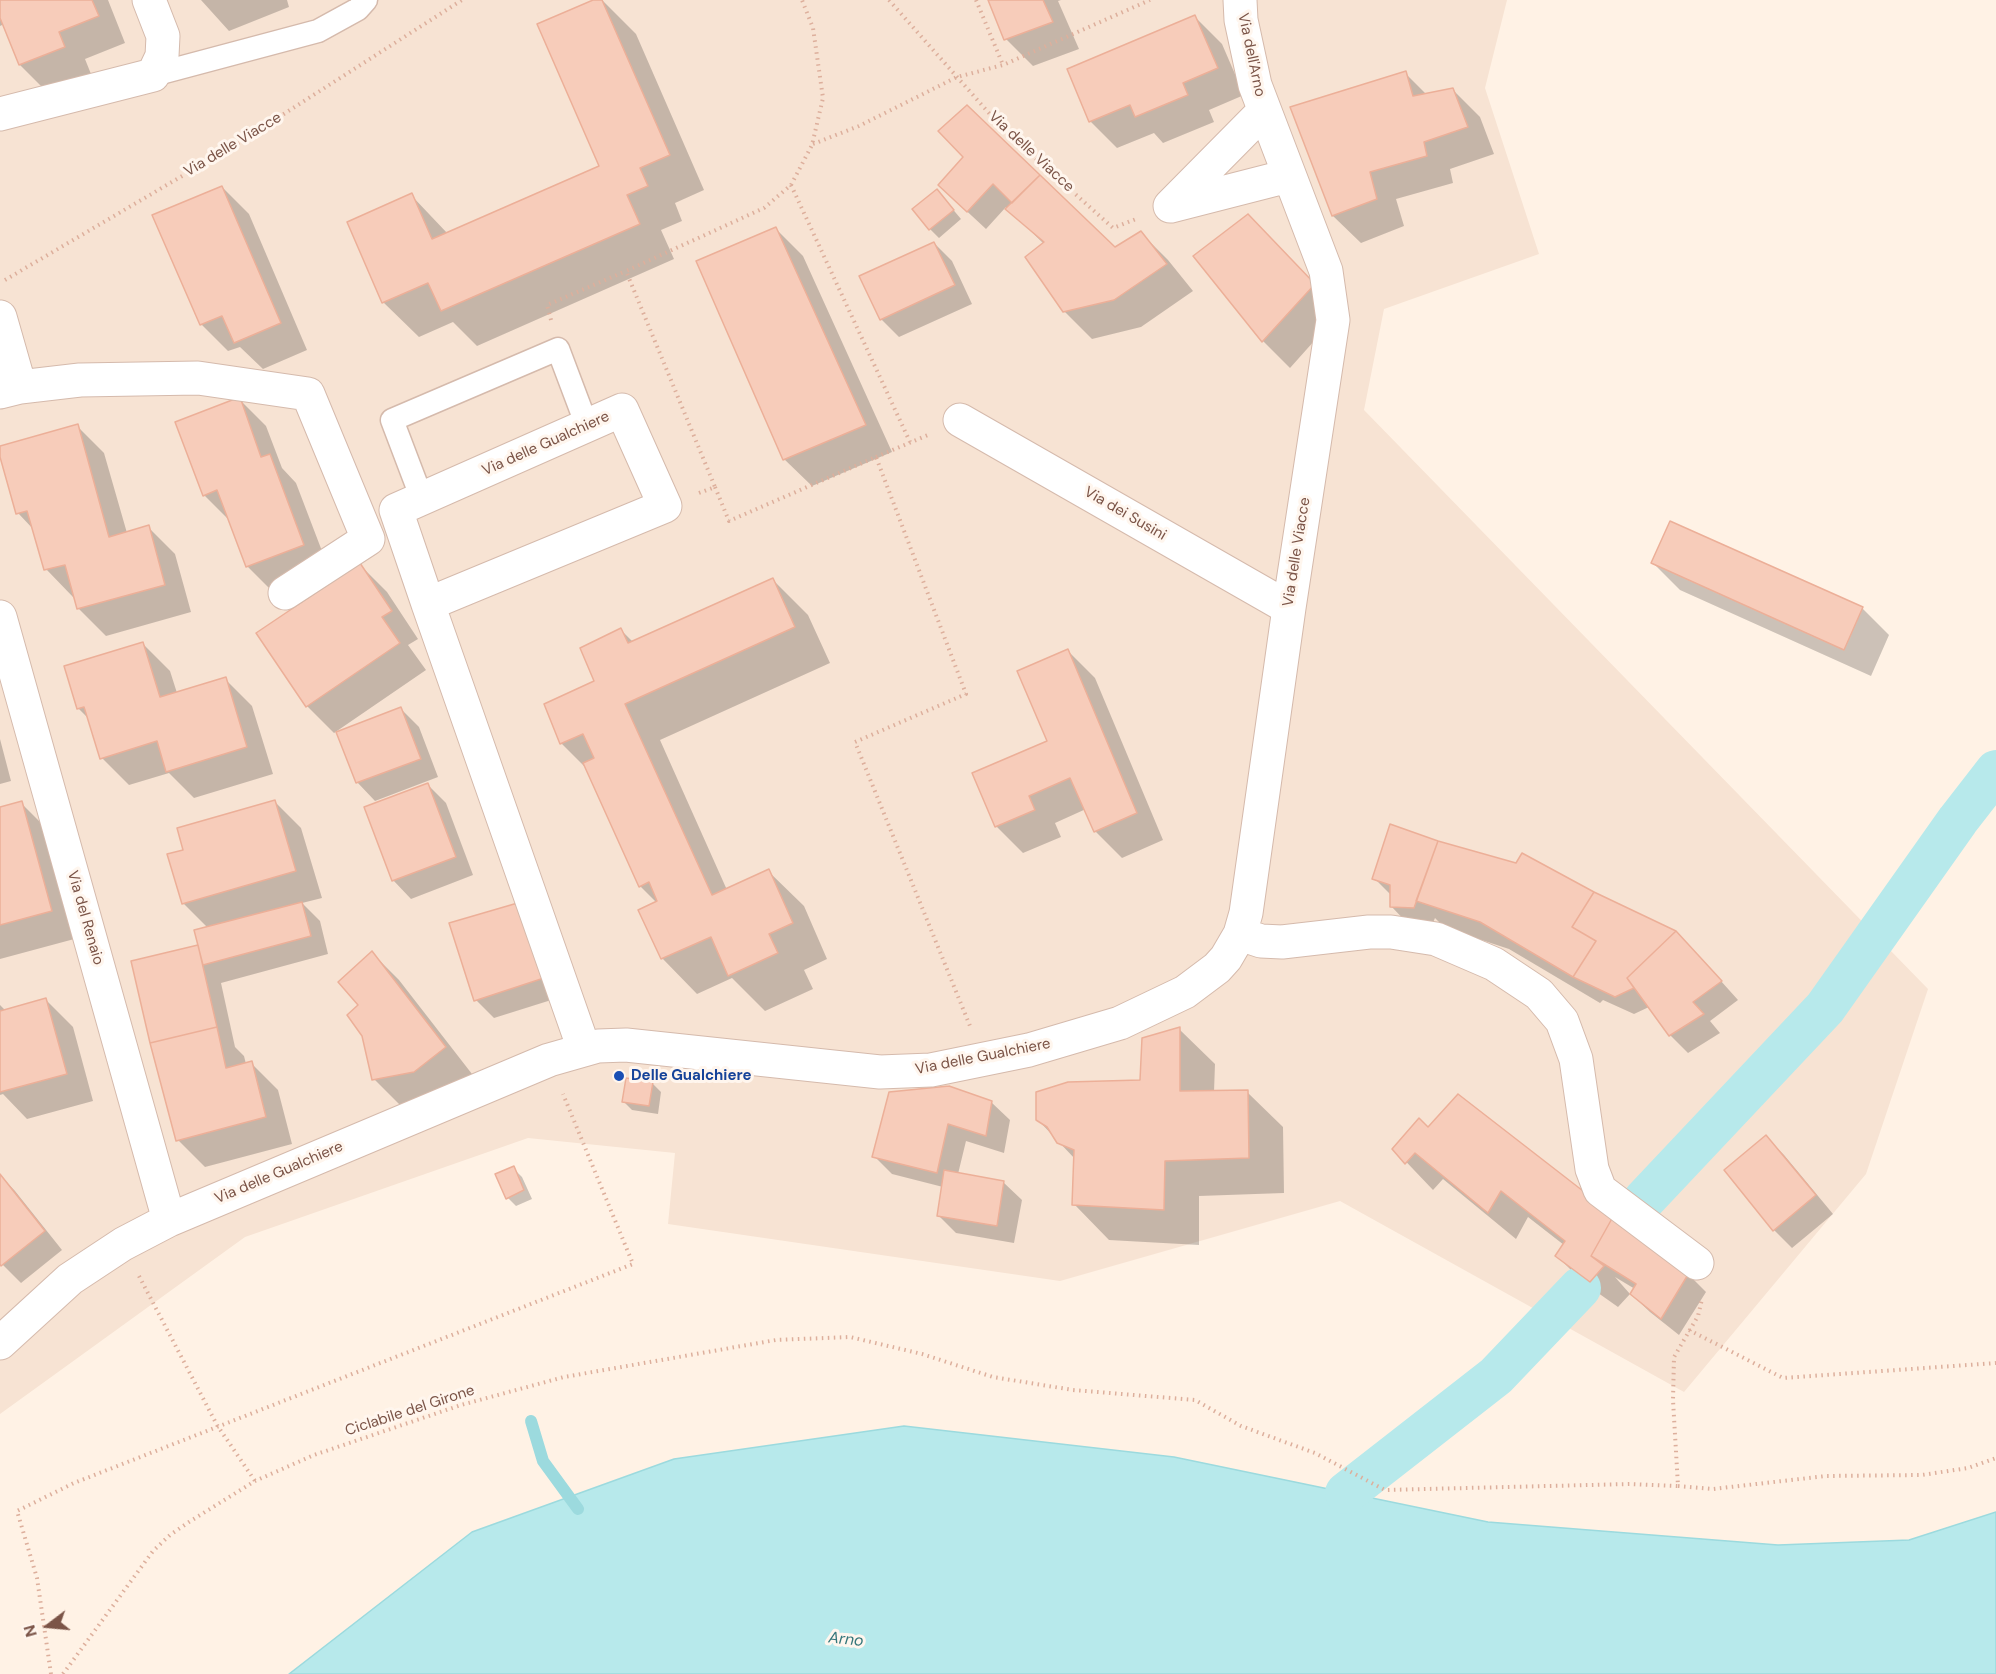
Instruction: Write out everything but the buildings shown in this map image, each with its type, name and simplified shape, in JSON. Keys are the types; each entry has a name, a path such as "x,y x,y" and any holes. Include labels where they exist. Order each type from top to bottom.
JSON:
{"street":[{"path":"0,114 153,75 162,56 163,36 149,0"},
{"name":"Via dell'Arno","path":"1240,0 1241,20 1248,55 1264,111"},
{"path":"1170,206 1264,111"},
{"name":"Via delle Viacce","path":"1240,934 1246,913 1333,320 1326,271 1264,111"},
{"path":"1170,206 1288,176"},
{"path":"0,317 10,389 80,380 198,378 308,394 368,539 285,593"},
{"name":"Via delle Gualchiere","path":"584,1049 396,510 622,411 664,506"},
{"name":"Via dei Susini","path":"960,420 1289,608"},
{"path":"428,604 664,506"},
{"name":"Via del Renaio","path":"0,617 169,1220"},
{"path":"1240,934 1261,941 1282,942 1369,932 1390,932 1436,939 1494,964 1539,994 1562,1021 1576,1059 1592,1169 1600,1190 1697,1263"},
{"name":"Via delle Gualchiere","path":"0,1343 70,1278 123,1244 169,1220 549,1059 598,1046 626,1045 894,1073 931,1070 984,1060 1095,1032 1164,1004 1185,993 1217,968 1226,958 1240,934"}],"lane":[{"path":"153,75 318,31 358,9 366,0"},
{"path":"422,499 392,420 558,349 587,426"}],"path":[{"path":"451,0 453,5"},
{"name":"Via delle Viacce","path":"0,282 240,142 462,0"},
{"path":"558,349 547,305 764,208 791,185 812,145 823,98 813,28 802,0"},
{"name":"Via delle Viacce","path":"889,0 1003,129 1113,228 1170,206"},
{"path":"976,0 1003,65"},
{"path":"812,145 859,126 957,77 1003,65 1150,0"},
{"path":"791,185 910,442"},
{"path":"626,271 729,521 960,420"},
{"path":"876,457 966,694 855,742 984,1060"},
{"path":"664,506 716,487"},
{"path":"51,1674 38,1578 17,1511 74,1483 217,1425 633,1263 561,1090"},
{"path":"1678,1486 1673,1400 1674,1357 1698,1316 1703,1298 1704,1277 1697,1263"},
{"path":"136,1270 217,1425 255,1481"},
{"path":"1689,1330 1783,1378 1996,1363"},
{"name":"Ciclabile del Girone","path":"63,1674 153,1551 170,1534 255,1481 315,1455 461,1405 564,1377 776,1340 850,1337 922,1354 993,1377 1073,1390 1195,1400 1241,1426 1315,1454 1385,1490 1630,1484 1713,1489 1826,1476 1922,1475 1968,1468 1996,1458"}],"shaded area":[{"path":"0,0 1507,0 1485,88 1539,254 1384,309 1364,410 1928,989 1866,1174 1684,1392 1340,1201 1060,1281 668,1224 675,1153 528,1138 245,1237 0,1414"}],"water":[{"name":"Arno","path":"904,1426 1174,1457 1488,1522 1778,1545 1909,1540 1996,1512 1996,1674 289,1674 472,1532 674,1459"}],"waterway":[{"path":"1644,1200 1825,1008 1958,820 1996,771"},
{"path":"1346,1493 1496,1376 1580,1288"},
{"path":"531,1421 543,1461 578,1509"}],"place":[{"name":"Delle Gualchiere","path":"619,1076"}]}
